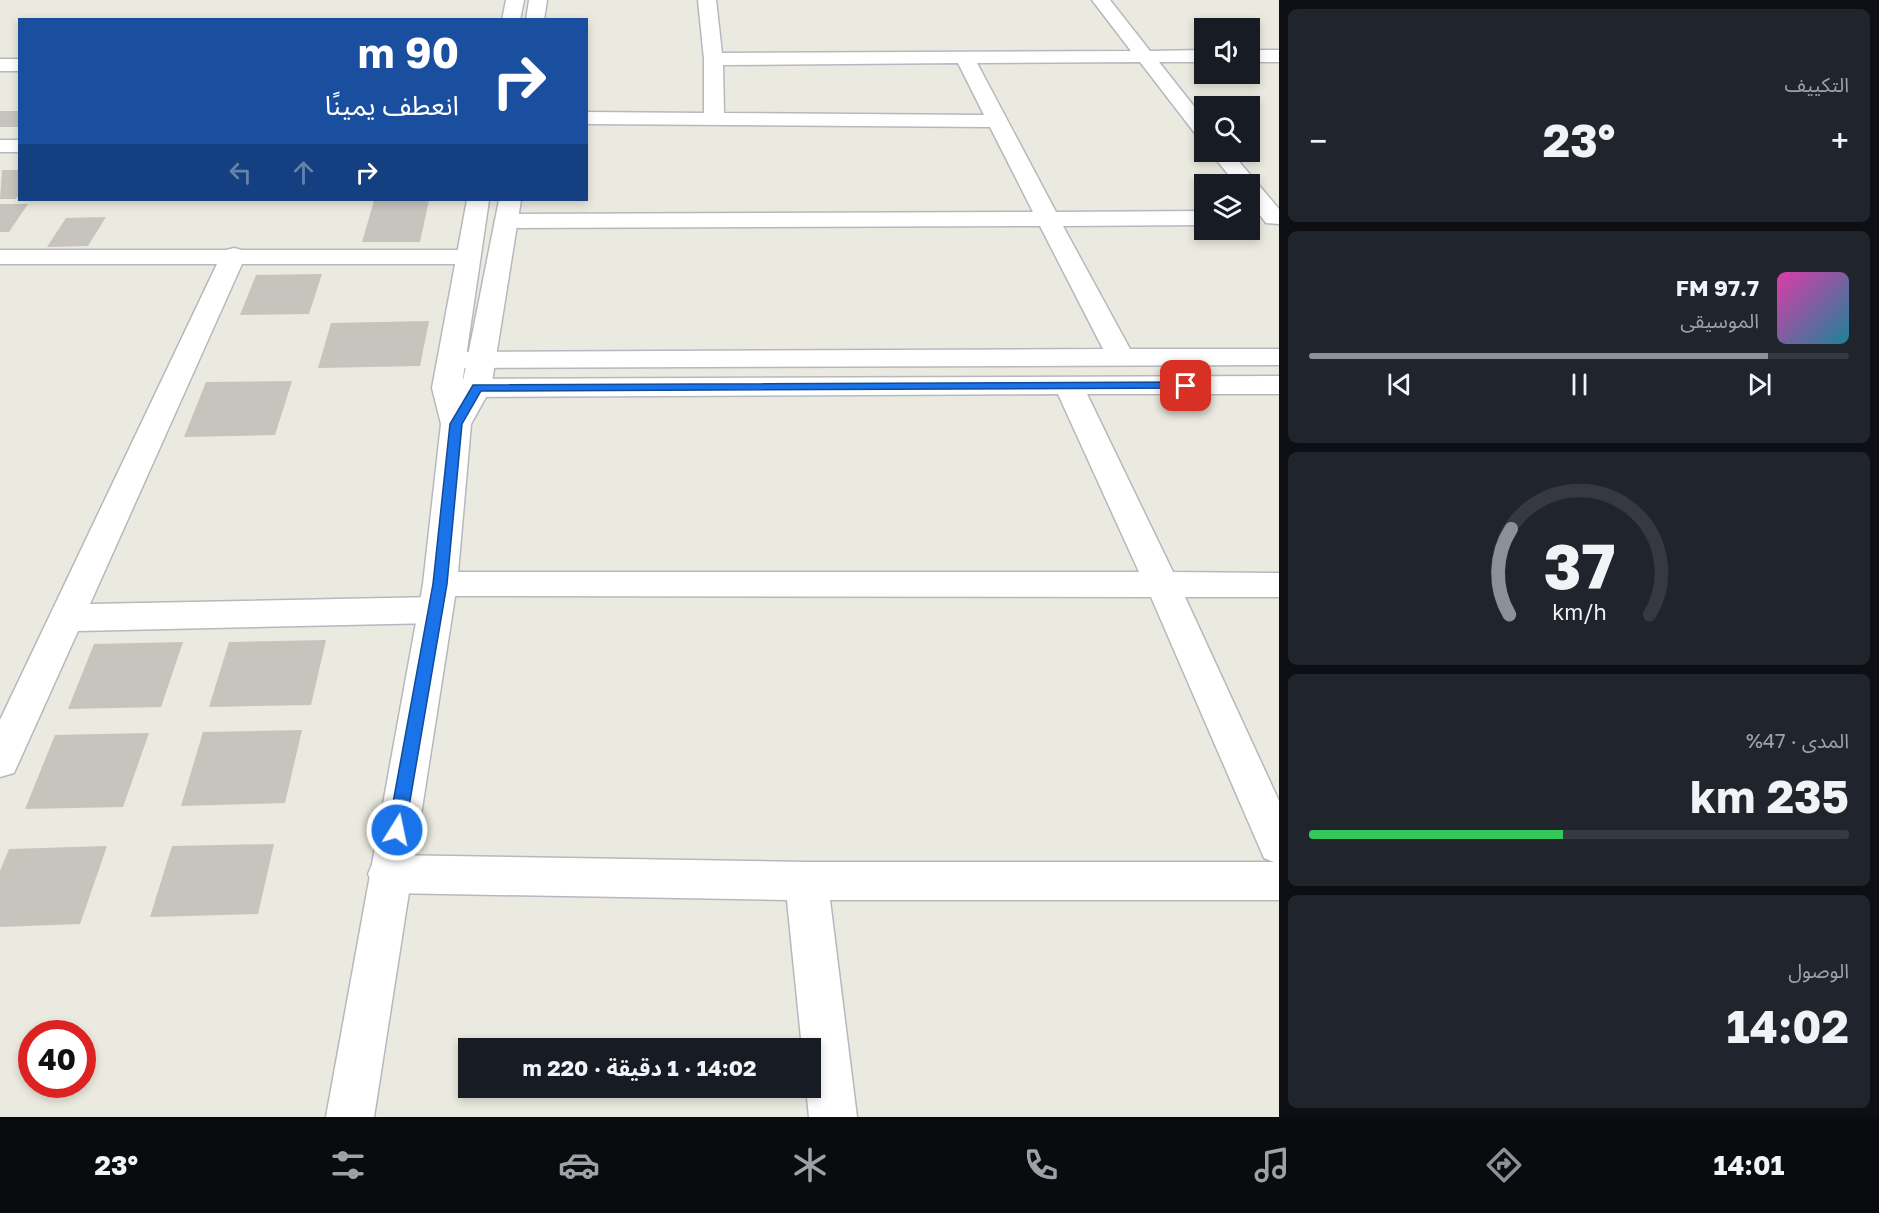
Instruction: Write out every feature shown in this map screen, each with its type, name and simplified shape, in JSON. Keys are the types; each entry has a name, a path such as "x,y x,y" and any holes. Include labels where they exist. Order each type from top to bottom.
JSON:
{"street":[{"path":"511,18 515,0"},
{"path":"536,18 538,0"},
{"path":"707,0 713,59 714,120"},
{"path":"1101,0 1194,120"},
{"path":"713,59 1194,56"},
{"path":"1260,56 1279,56"},
{"path":"965,59 1120,357"},
{"path":"0,65 18,65"},
{"path":"588,118 997,121"},
{"path":"0,146 18,146"},
{"path":"1228,162 1238,174"},
{"path":"1260,200 1276,218"},
{"path":"350,1117 389,874 438,597 451,406 451,360 478,201"},
{"path":"477,388 509,210 1050,219 1194,218"},
{"path":"1260,218 1276,218"},
{"path":"0,257 234,255 467,257"},
{"path":"0,761 234,255"},
{"path":"451,360 1279,357"},
{"path":"451,406 477,388 1279,385"},
{"path":"1069,387 1163,587 1279,845"},
{"path":"66,618 438,597 1279,585"},
{"path":"389,874 806,881 1279,881"},
{"path":"806,881 833,1117"}],"building":[{"path":"0,111 18,111 18,127 0,127"},
{"path":"2,170 18,170 18,196 16,199 0,199"},
{"path":"374,201 429,201 420,242 362,242"},
{"path":"0,204 28,204 9,232 0,232"},
{"path":"106,217 88,246 47,247 66,218"},
{"path":"322,274 309,314 240,315 256,275"},
{"path":"429,321 420,366 318,368 331,323"},
{"path":"292,381 275,435 184,437 206,382"},
{"path":"326,640 311,705 209,707 229,642"},
{"path":"183,642 161,707 68,709 94,644"},
{"path":"302,730 285,803 181,806 203,732"},
{"path":"149,733 123,807 25,809 55,735"},
{"path":"274,844 258,914 150,917 172,846"},
{"path":"107,846 80,924 0,927 0,871 9,849"}],"route":[{"path":"397,830 440,584 456,424 477,388 1186,386"}]}
